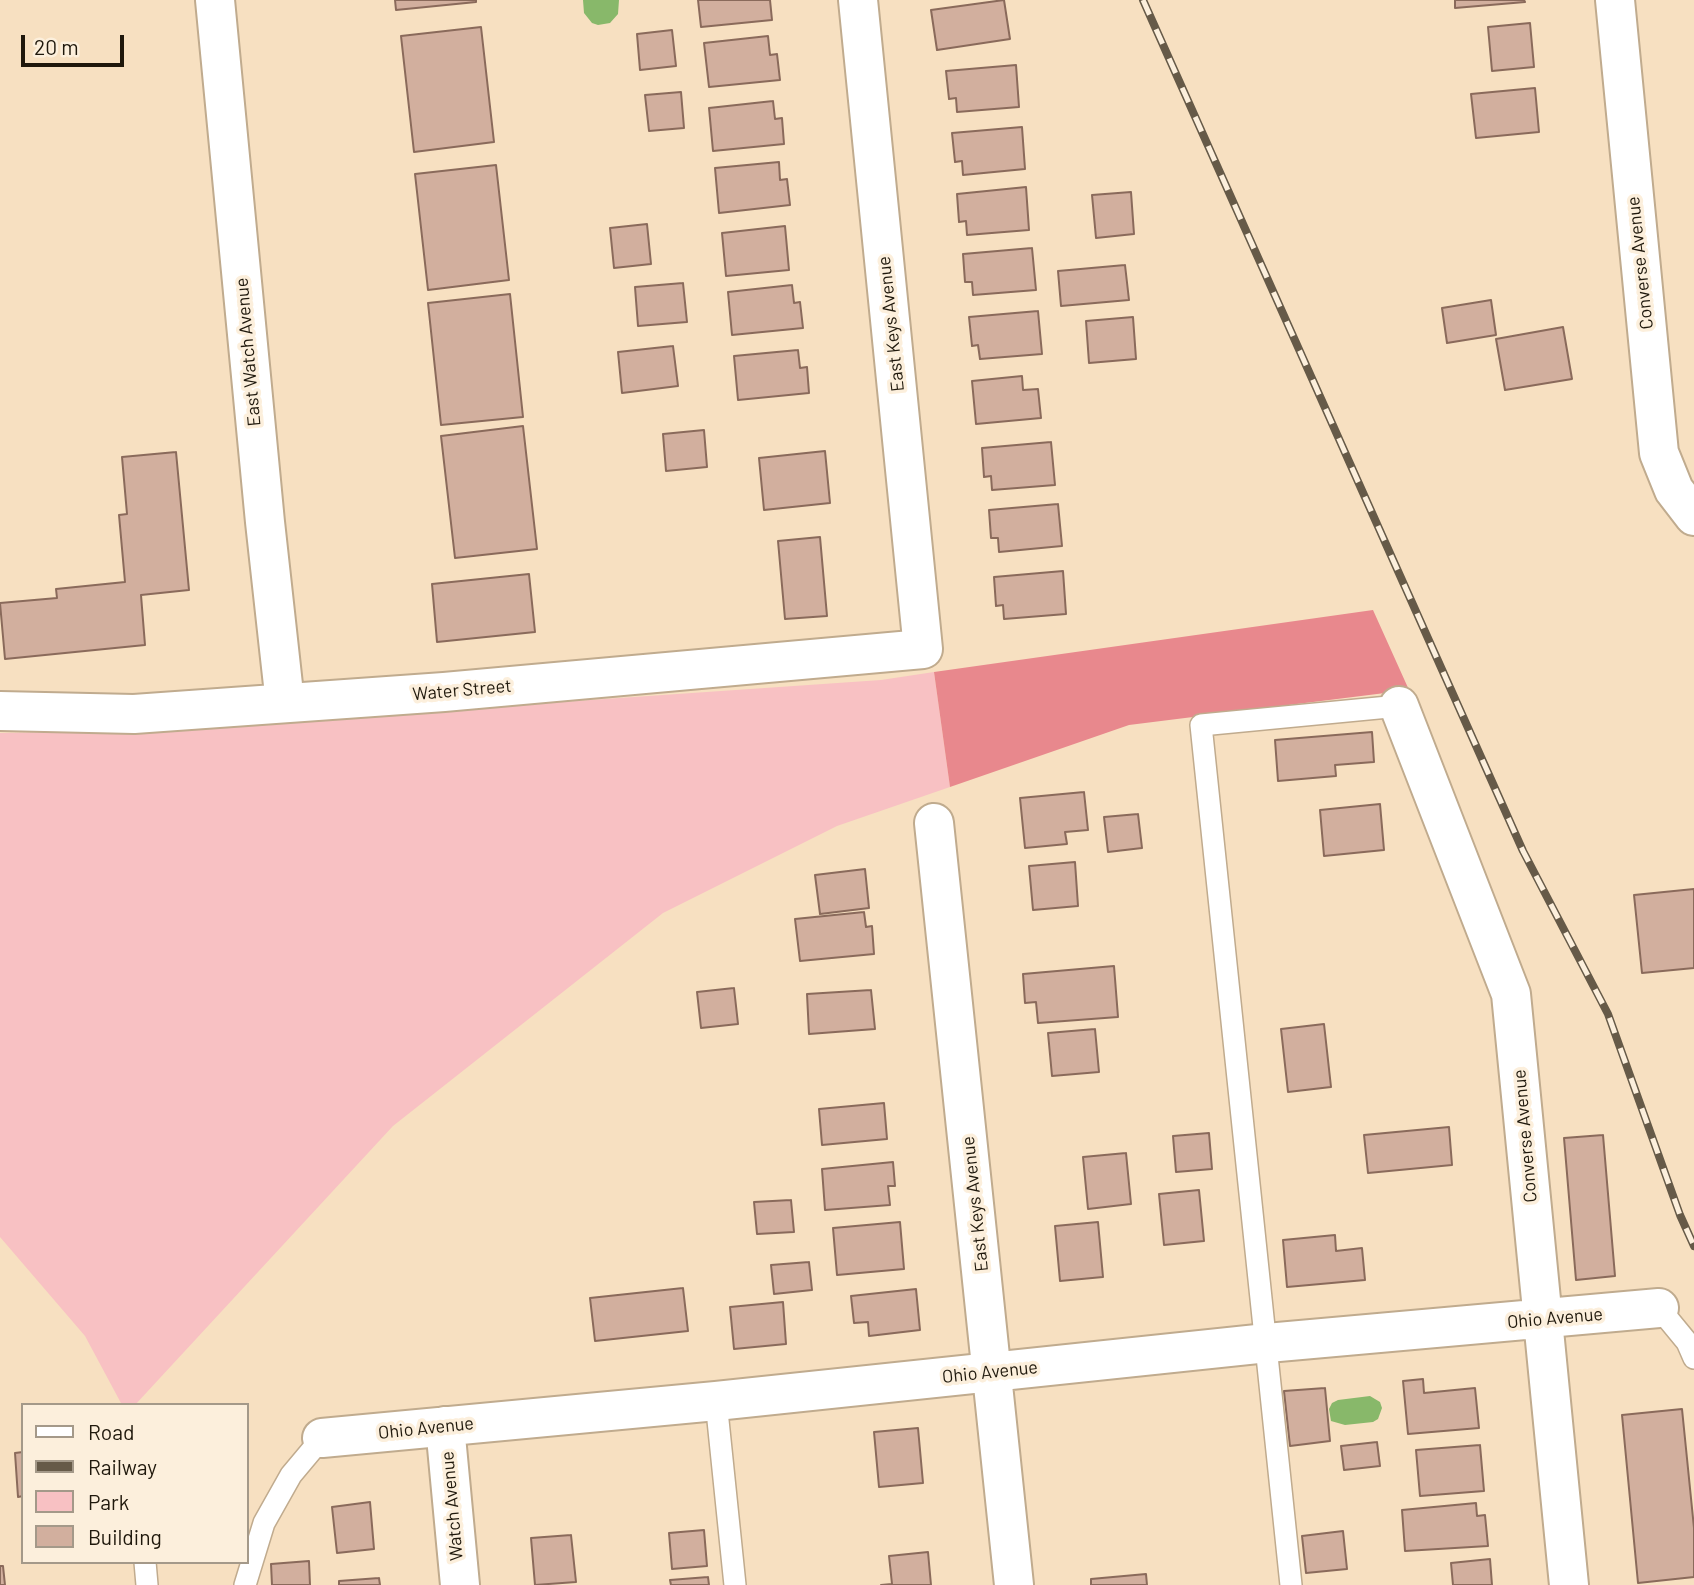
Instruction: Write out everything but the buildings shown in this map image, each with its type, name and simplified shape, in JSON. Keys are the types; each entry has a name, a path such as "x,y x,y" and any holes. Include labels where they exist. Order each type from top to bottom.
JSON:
{"street":[{"name":"East Watch Avenue","path":"215,0 263,509 285,703"},
{"name":"East Keys Avenue","path":"858,0 923,649"},
{"name":"Converse Avenue","path":"1615,0 1659,453 1674,491 1694,516"},
{"name":"Water Street","path":"0,711 134,714 444,692 923,649"},
{"name":"Converse Avenue","path":"1399,706 1511,994 1569,1585"},
{"name":"East Keys Avenue","path":"934,823 1014,1585"},
{"name":"Ohio Avenue","path":"322,1438 716,1401 1267,1343 1659,1308"},
{"name":"Watch Avenue","path":"445,1426 460,1585"}],"lane":[{"path":"1291,1585 1201,725 1399,706"},
{"path":"1659,1308 1687,1342 1694,1358"},
{"path":"716,1401 735,1585"},
{"path":"245,1585 264,1524 291,1475 322,1438"},
{"path":"145,1564 146,1585"}],"green space":[{"path":"934,672 950,787 837,826 663,913 393,1126 137,1403 121,1403 85,1336 0,1237 0,733 154,730 881,680"}],"shaded area":[{"path":"583,0 619,0 618,14 610,23 592,23 584,13"},
{"path":"1373,610 1409,690 1129,725 950,787 934,672"},
{"path":"1370,1396 1380,1402 1382,1408 1378,1419 1345,1425 1331,1421 1329,1409 1332,1403"}],"railway":[{"path":"1143,0 1523,851 1608,1014 1680,1215 1694,1246"}]}
